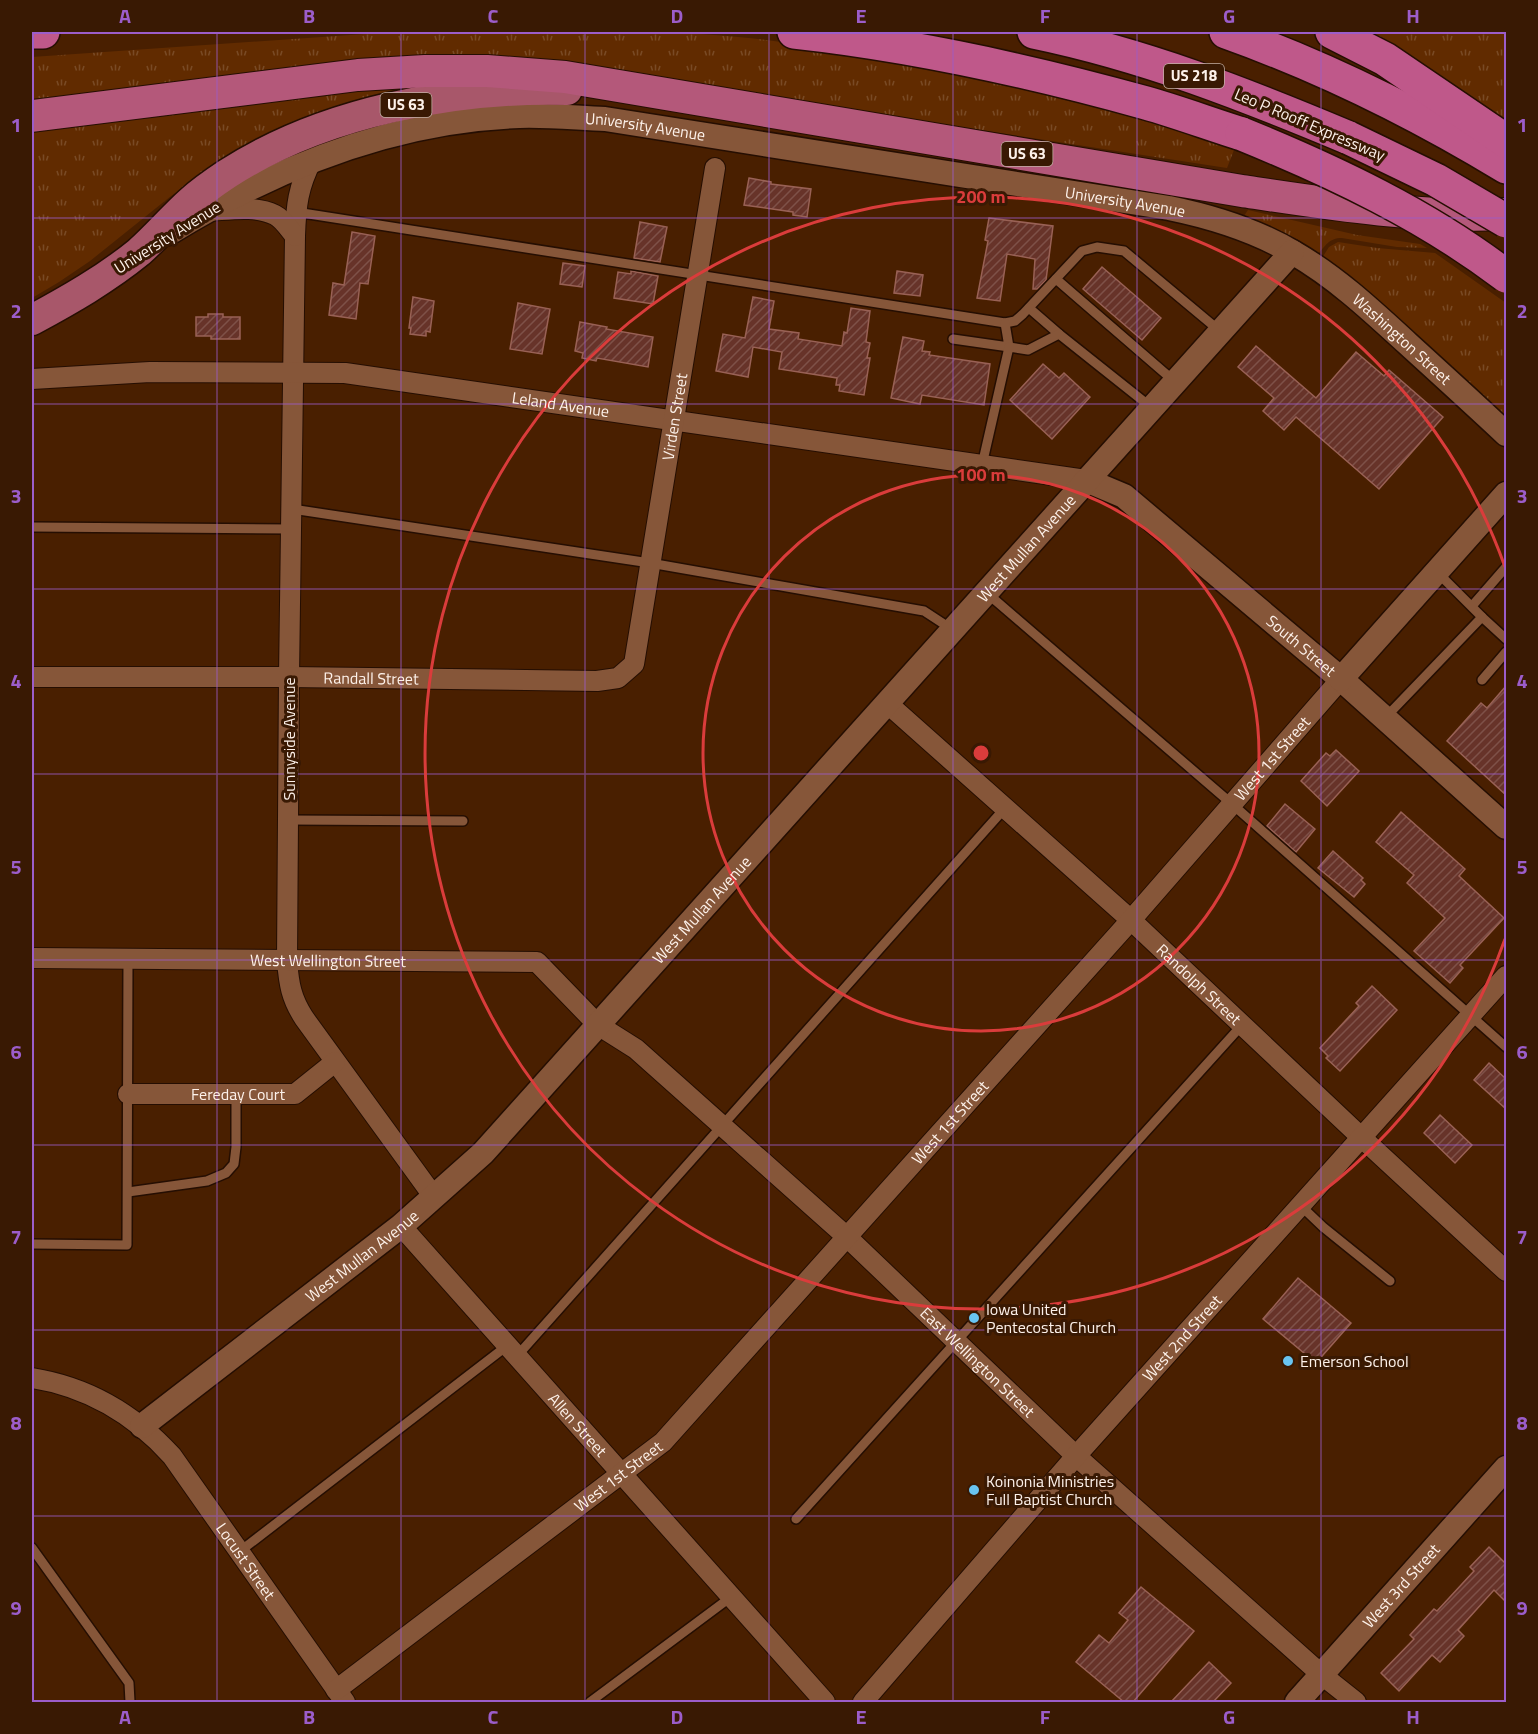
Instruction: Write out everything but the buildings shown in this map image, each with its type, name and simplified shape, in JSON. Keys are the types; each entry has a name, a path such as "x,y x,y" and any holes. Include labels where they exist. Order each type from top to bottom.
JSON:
{"highway":[{"path":"32,32 43,32"},
{"path":"794,32 938,53 1031,74 1147,104 1242,134 1304,159 1366,188 1480,256 1506,276"},
{"name":"Leo P Rooff Expressway","path":"1034,32 1137,57 1210,81 1348,138 1436,180 1506,221"},
{"path":"1226,32 1300,60 1370,91 1506,167"},
{"path":"1332,32 1385,59 1506,141"},
{"path":"32,116 358,75 426,71 487,71 566,77 714,102"},
{"name":"US 63","path":"714,102 1340,206 1408,213 1506,214"}],"main road":[{"name":"US 63","path":"140,251 192,200 227,174 267,151 307,134 385,110 430,100 523,90 566,90 714,102"},
{"name":"University Avenue","path":"32,320 92,285 140,251"}],"street":[{"name":"University Avenue","path":"140,251 206,211 312,160 353,145 395,133 449,123 519,116 605,119 1169,208 1220,220 1292,252"},
{"name":"Sunnyside Avenue","path":"312,160 303,177 298,196 295,236 287,960 290,988 295,1004 434,1197"},
{"name":"Virden Street","path":"634,664 714,168"},
{"path":"206,211 248,209 265,211 277,216 295,236"},
{"name":"West Mullan Avenue","path":"141,1426 401,1226 483,1153 1292,252"},
{"name":"Washington Street","path":"1292,252 1336,280 1506,434"},
{"name":"Leland Avenue","path":"32,379 150,372 345,373 1086,480"},
{"name":"South Street","path":"1086,480 1124,496 1341,679 1506,827"},
{"name":"West 1st Street","path":"340,1696 663,1443 1131,920 1506,494"},
{"name":"Randall Street","path":"32,677 289,677 597,681 618,678 634,664"},
{"name":"Randolph Street","path":"887,703 1131,920 1506,1271"},
{"name":"West Wellington Street","path":"32,958 537,962 598,1025"},
{"name":"West 2nd Street","path":"863,1702 1076,1456 1506,976"},
{"name":"East Wellington Street","path":"598,1025 636,1049 847,1237 1076,1456 1322,1675 1356,1702"},
{"name":"Fereday Court","path":"128,1094 295,1094 335,1062"},
{"name":"Allen Street","path":"401,1226 825,1702"},
{"path":"32,1378 85,1392 110,1404 141,1426"},
{"name":"Locust Street","path":"141,1426 172,1456 340,1696"},
{"name":"West 3rd Street","path":"1297,1702 1506,1468"}],"lane":[{"path":"296,212 1005,323 1015,321 1029,308 1082,251 1097,247 1124,250 1221,332"},
{"path":"1056,279 1175,382"},
{"path":"1029,308 1152,408"},
{"path":"982,465 1009,347 1005,323"},
{"path":"953,339 1028,350 1059,334"},
{"path":"291,509 650,563 924,611 953,630"},
{"path":"32,527 291,529"},
{"path":"1472,606 1506,567"},
{"path":"1437,572 1506,639"},
{"path":"986,592 1232,804 1506,1047"},
{"path":"1385,718 1482,617"},
{"path":"1482,680 1506,652"},
{"path":"239,1552 512,1351 721,1125 1005,808"},
{"path":"288,820 463,822"},
{"path":"32,1244 127,1245 129,959"},
{"path":"796,1518 1242,1025"},
{"path":"128,1192 207,1181 226,1173 234,1164 236,1094"},
{"path":"1301,1206 1323,1227 1390,1281"},
{"path":"32,1548 129,1683 130,1702"},
{"path":"590,1702 731,1597"}],"green space":[{"path":"394,32 668,33 738,37 801,45 927,67 1082,101 1144,118 1234,150 1227,168 610,73 32,106 32,57"},
{"path":"1357,32 1506,32 1506,124"},
{"path":"465,81 208,171 171,196 90,261 32,298 32,126 305,90"},
{"path":"1248,210 1357,235 1420,244 1427,248 1397,247 1337,238 1330,241 1317,255 1245,218"},
{"path":"1338,242 1435,253 1506,303 1506,418 1322,258 1329,247"}],"place":[{"name":"Iowa United Pentecostal Church","path":"974,1318"},
{"name":"Emerson School","path":"1288,1361"},
{"name":"Koinonia Ministries Full Baptist Church","path":"974,1490"}]}
